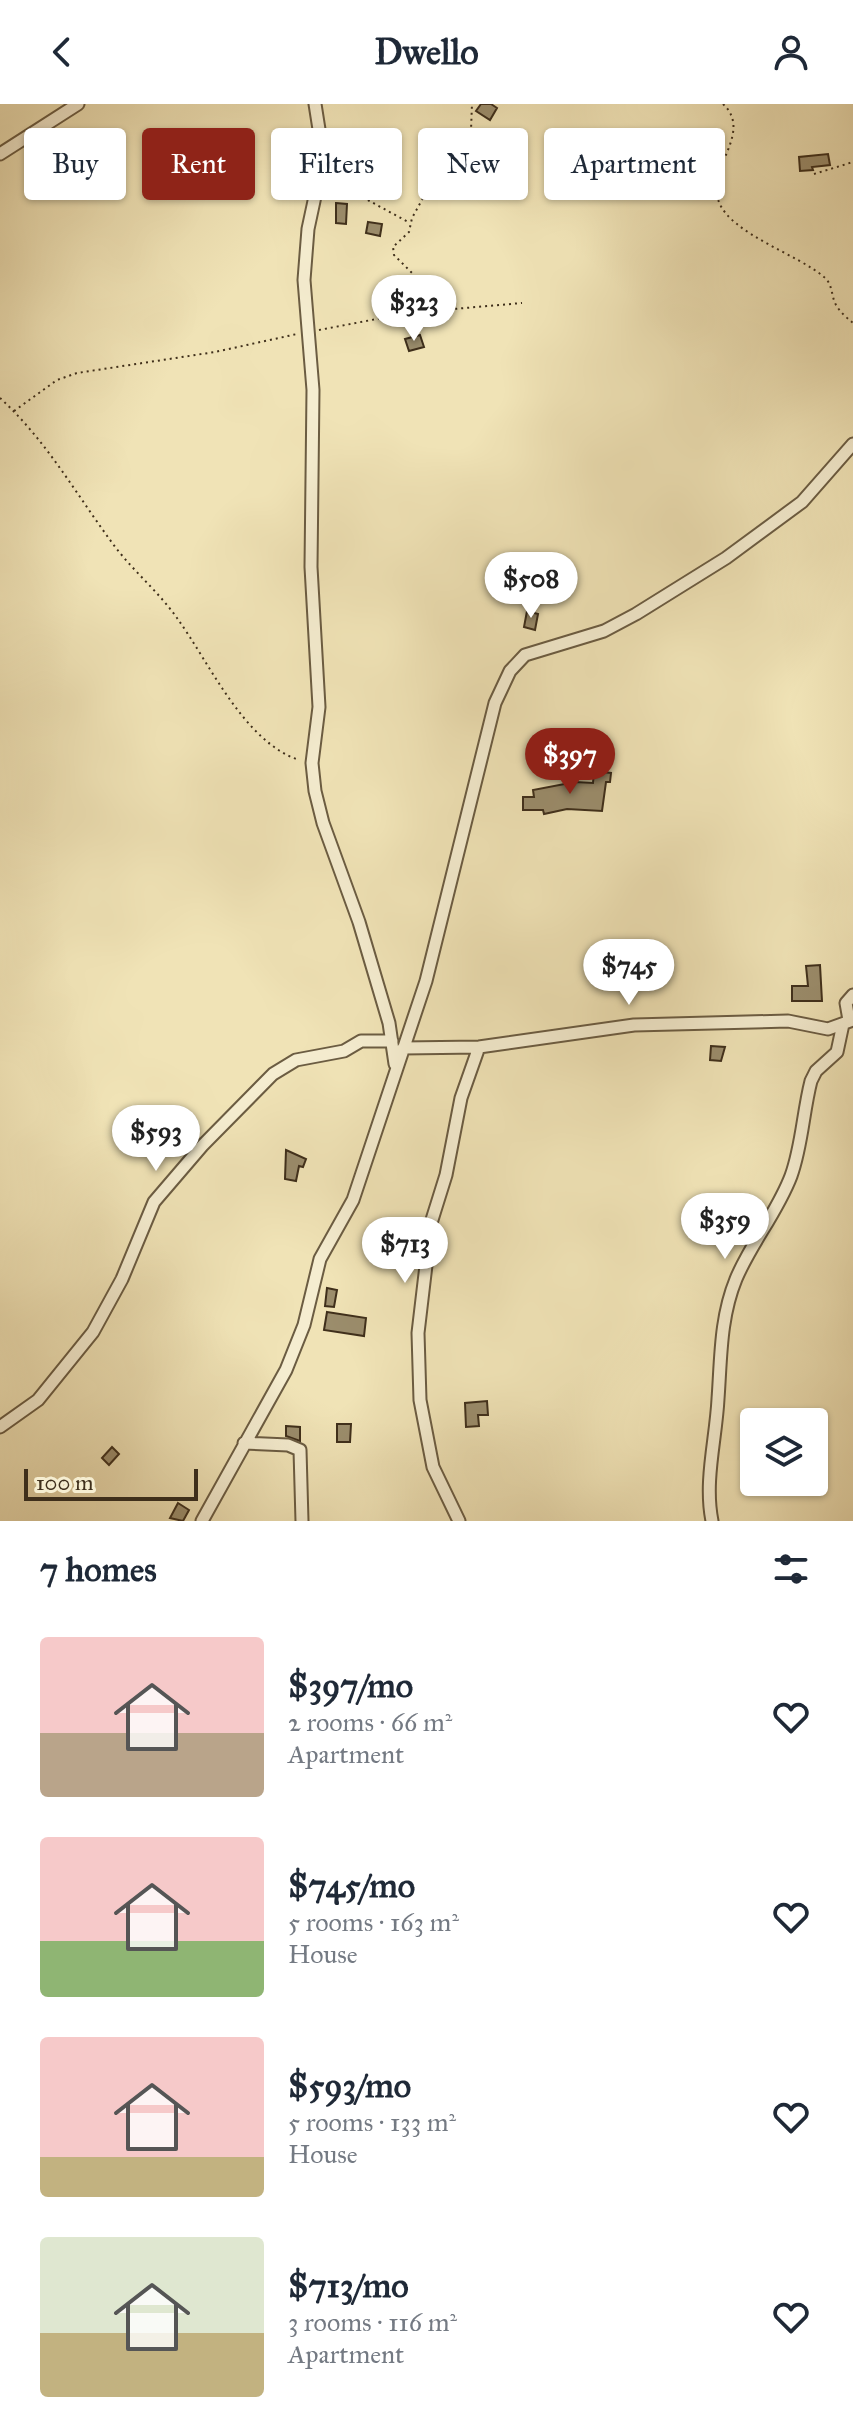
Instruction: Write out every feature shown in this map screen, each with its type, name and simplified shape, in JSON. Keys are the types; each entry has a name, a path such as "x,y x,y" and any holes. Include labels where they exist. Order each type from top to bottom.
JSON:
{"street":[{"path":"0,154 78,104"},
{"path":"315,104 319,128"},
{"path":"314,200 308,229 304,280 313,390 312,580 319,707 312,763 323,823 398,1045"},
{"path":"202,1521 296,1349 320,1259 353,1200 396,1069 398,1045 426,981 495,703 510,671 525,655 604,631 726,558 802,502 853,444"},
{"path":"712,1521 709,1493 720,1343 729,1298 749,1252 790,1178 811,1081 816,1071 837,1052 848,1021 846,1003 853,995"},
{"path":"0,1427 38,1400 93,1332 122,1279 154,1202 202,1146 273,1074 296,1060 344,1051 361,1041 479,1047 634,1025 780,1021 828,1029 848,1021"},
{"path":"459,1521 433,1467 420,1400 418,1333 431,1223 446,1175 461,1098 479,1047"},
{"path":"244,1443 288,1445 300,1450 302,1521"}],"path":[{"path":"408,313 404,307 405,297 414,275 398,259 393,250 395,243 409,232 437,173 455,155 461,140 471,130 472,104"},
{"path":"723,104 731,111 734,126 716,191 723,210 757,237 826,278 837,306 853,323"},
{"path":"814,174 853,162"},
{"path":"366,200 411,223"},
{"path":"14,411 57,380 77,373 215,352 408,313 522,303"},
{"path":"0,398 41,441 123,558 176,615 210,670 249,721 283,754 312,763"}],"building":[{"path":"481,104 491,104 497,108 490,120 476,111"},
{"path":"828,154 830,165 800,171 799,157"},
{"path":"336,203 347,204 346,224 336,223"},
{"path":"368,222 382,224 380,236 366,233"},
{"path":"420,335 424,347 409,351 405,339"},
{"path":"527,611 538,614 535,630 524,627"},
{"path":"594,771 611,773 610,782 606,782 602,811 567,809 544,814 543,810 523,810 523,797 534,797 533,790 575,782 593,783"},
{"path":"820,965 822,1001 792,1001 792,986 808,986 806,966"},
{"path":"711,1046 725,1047 721,1061 710,1060"},
{"path":"286,1150 306,1159 303,1167 299,1166 296,1181 285,1179"},
{"path":"327,1288 337,1290 334,1307 325,1306"},
{"path":"327,1312 366,1318 364,1336 324,1330"},
{"path":"487,1401 488,1415 478,1415 479,1426 466,1427 465,1403"},
{"path":"337,1424 351,1424 350,1442 337,1442"},
{"path":"286,1426 300,1427 300,1441 286,1436"},
{"path":"112,1447 119,1454 109,1465 102,1458"},
{"path":"178,1503 189,1510 183,1521 170,1518"}]}
